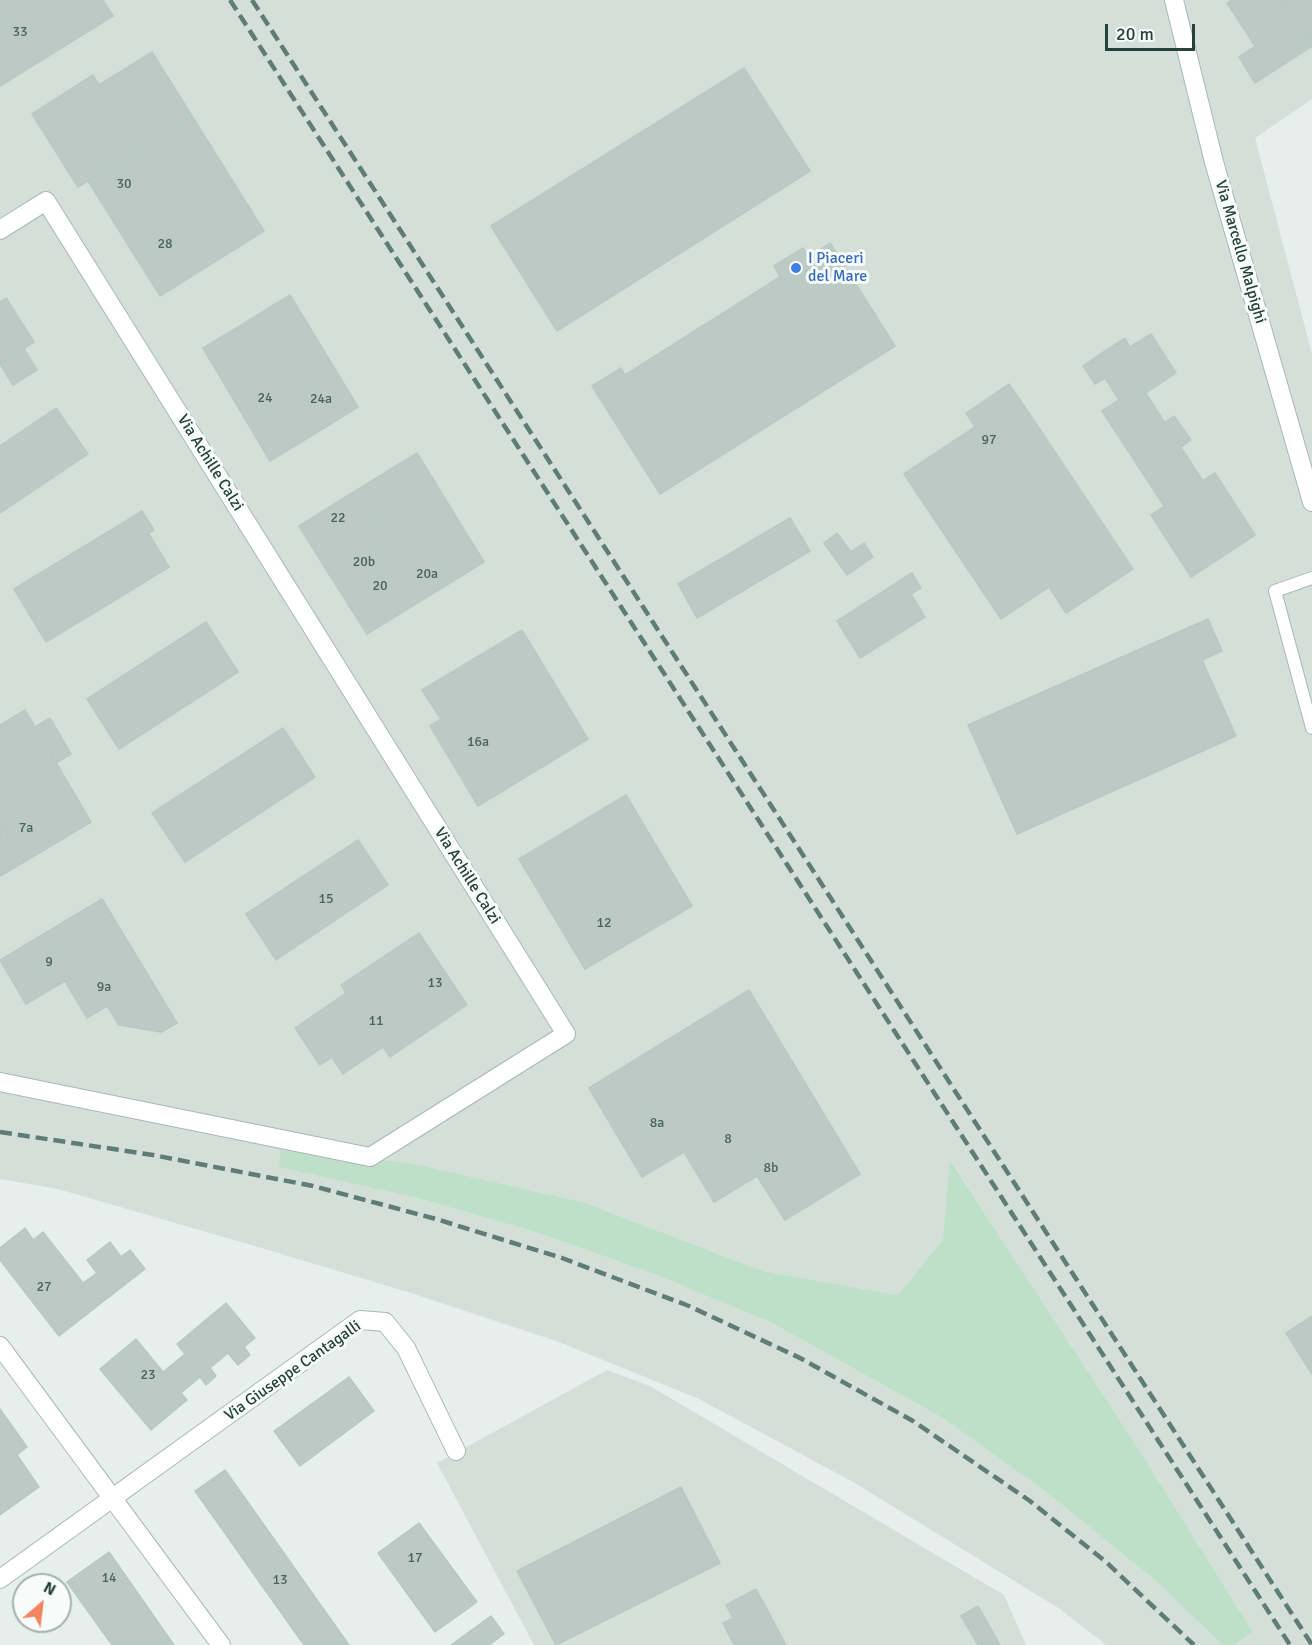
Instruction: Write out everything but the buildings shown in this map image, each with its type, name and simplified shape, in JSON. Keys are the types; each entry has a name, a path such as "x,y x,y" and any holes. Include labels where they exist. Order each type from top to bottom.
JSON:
{"street":[{"name":"Via Marcello Malpighi","path":"1174,0 1214,162 1312,500"},
{"name":"Via Achille Calzi","path":"0,230 46,201 566,1034 370,1157 0,1082"},
{"name":"Via Giuseppe Cantagalli","path":"0,1579 360,1320 385,1322 406,1348 456,1451"},
{"path":"0,1346 220,1645"}],"lane":[{"path":"1312,578 1275,591 1312,728"}],"shaded area":[{"path":"0,0 1312,0 1312,99 1255,138 1312,354 1312,1645 1235,1645 1253,1632 1140,1451 951,1161 943,1239 898,1295 763,1271 583,1202 411,1163 280,1150 279,1166 421,1199 535,1232 654,1274 772,1323 944,1419 1046,1492 1157,1582 1222,1645 1106,1645 1060,1609 853,1482 699,1399 559,1342 414,1294 265,1249 58,1189 0,1179"},
{"path":"607,1370 650,1386 1004,1595 1026,1645 534,1645 437,1463"}],"green space":[{"path":"280,1150 411,1163 583,1202 763,1271 898,1295 943,1239 950,1160 1140,1451 1253,1632 1235,1645 1222,1645 1157,1582 1046,1492 944,1419 772,1323 654,1274 535,1232 421,1199 279,1167"}],"railway":[{"path":"230,0 1290,1645"},
{"path":"252,0 1312,1645"},
{"path":"0,1132 153,1155 313,1186 436,1219 562,1258 689,1306 800,1358 913,1421 1030,1501 1106,1562 1194,1645"}],"place":[{"name":"I Piaceri del Mare","path":"796,268"}]}
